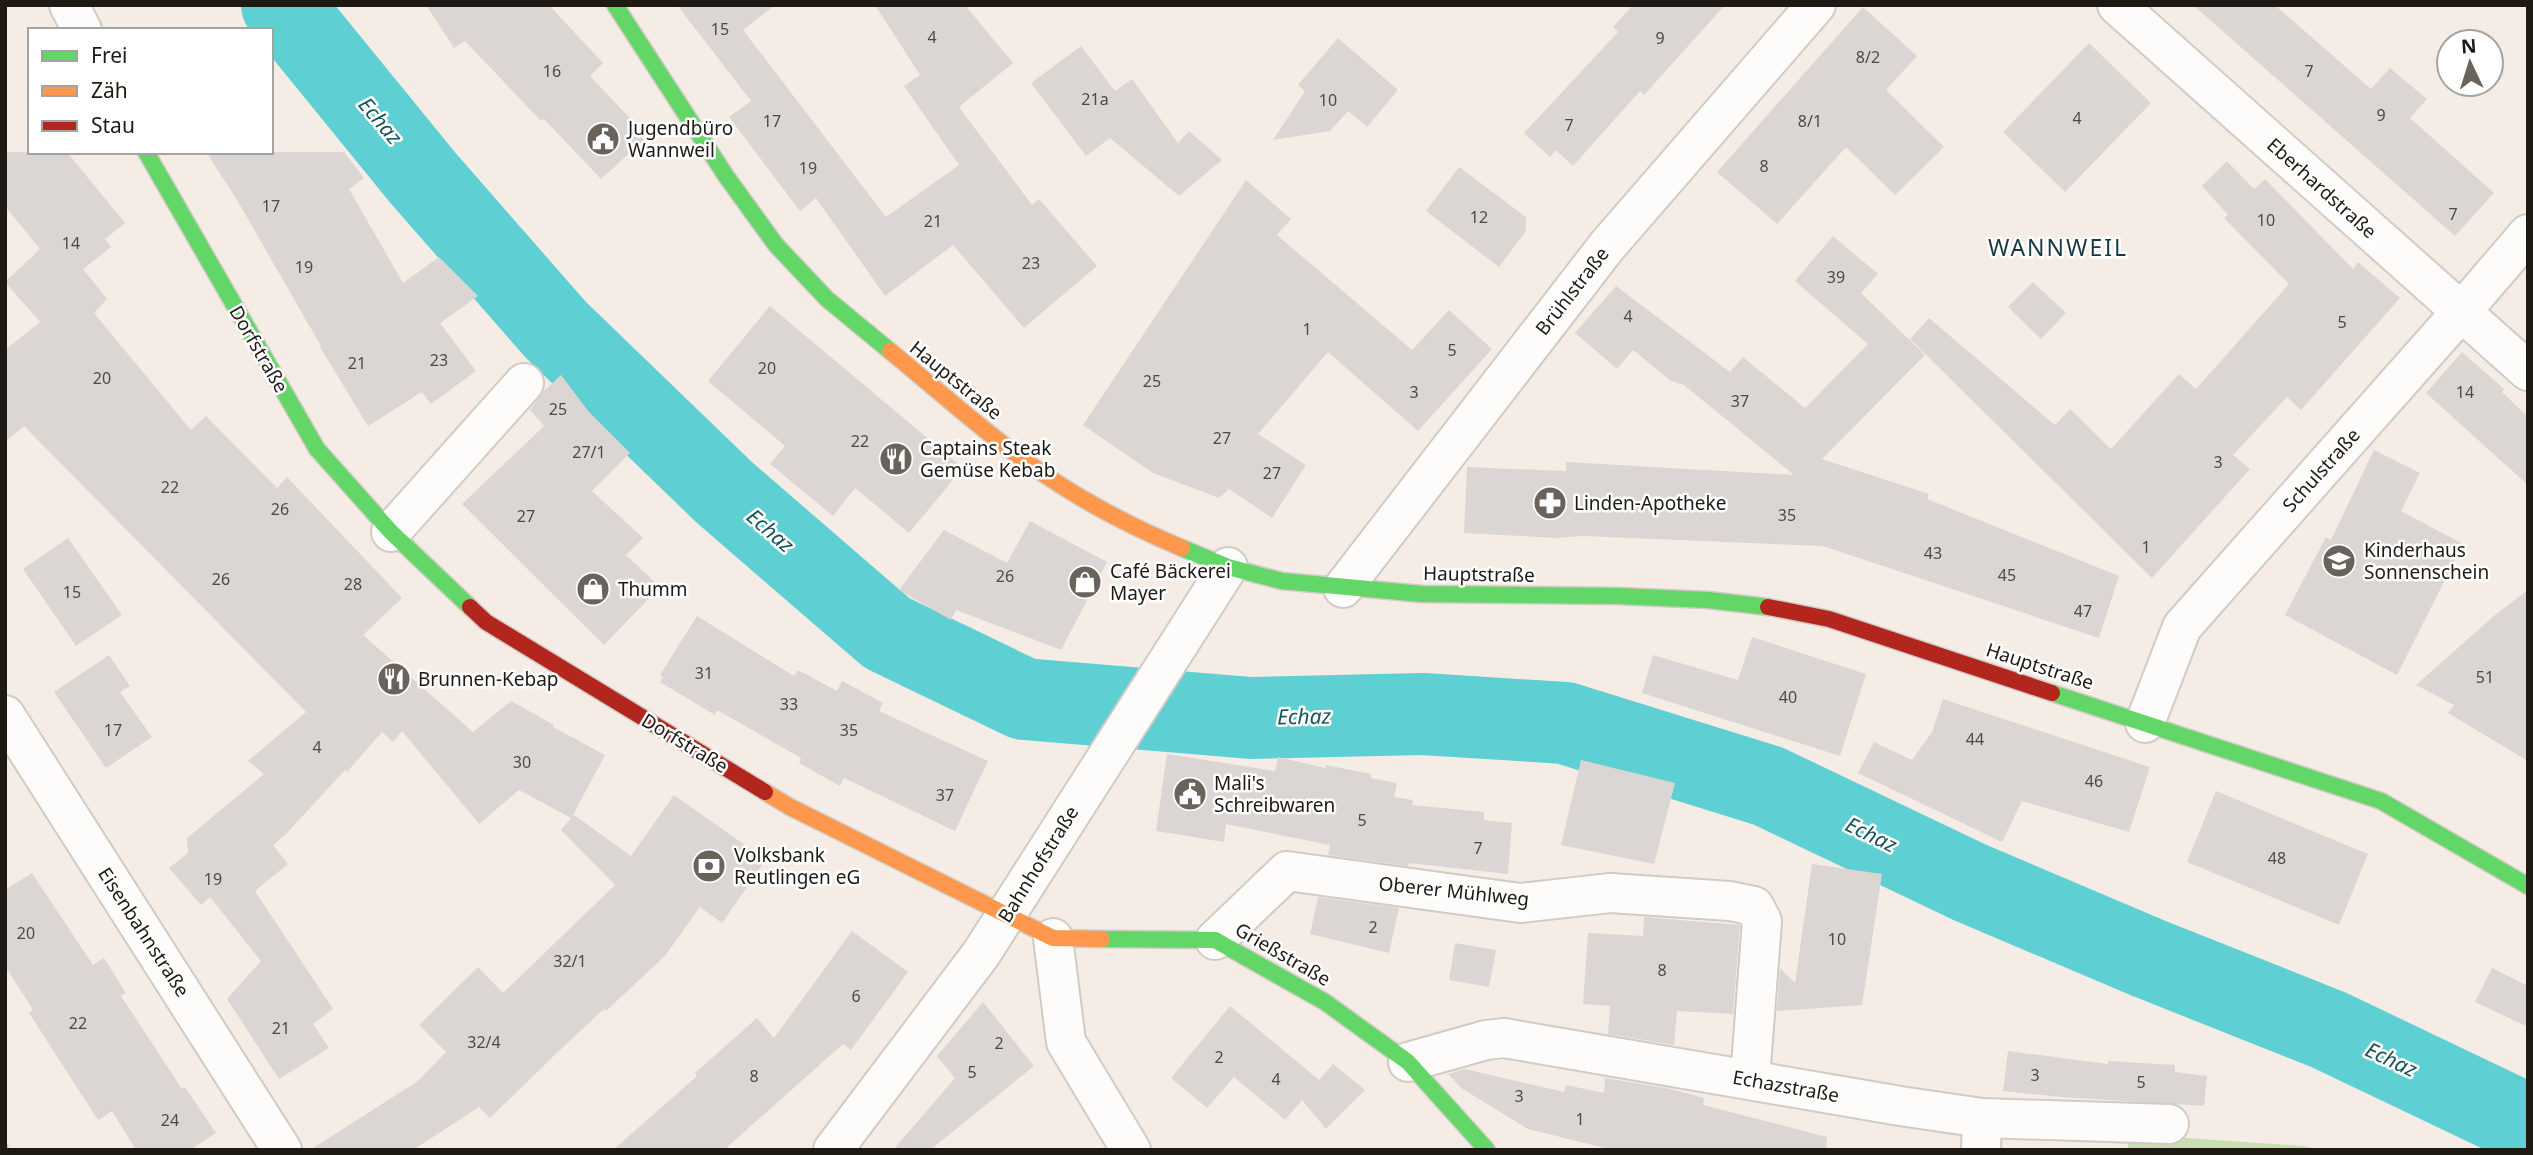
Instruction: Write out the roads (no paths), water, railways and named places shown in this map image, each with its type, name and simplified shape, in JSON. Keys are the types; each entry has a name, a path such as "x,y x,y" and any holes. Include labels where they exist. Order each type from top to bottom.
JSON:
{"main road":[{"name":"Hauptstraße","path":"615,5 726,176 776,245 827,299 900,362 1045,475 1111,515 1163,540 1228,567 1282,581 1343,589 1422,594 1618,596 1708,600 1769,607 1829,619 2381,801 2528,886"},
{"name":"Dorfstraße","path":"147,154 317,449 391,531 486,622 790,807 1006,914"},
{"name":"Grießstraße","path":"1006,914 1053,938 1215,940 1325,1002 1408,1062 1488,1150"}],"street":[{"path":"69,5 81,28"},
{"name":"Brühlstraße","path":"1343,589 1607,246 1816,5"},
{"name":"Eberhardstraße","path":"2117,5 2528,371"},
{"name":"Schulstraße","path":"2146,723 2182,626 2528,234"},
{"path":"391,531 524,383"},
{"name":"Bahnhofstraße","path":"833,1150 981,954 1228,567"},
{"name":"Eisenbahnstraße","path":"5,715 282,1150"},
{"name":"Oberer Mühlweg","path":"1215,940 1287,871 1520,903 1611,893 1730,901 1754,906 1762,921 1751,1079"},
{"path":"1053,938 1066,1042 1131,1150"},
{"name":"Echazstraße","path":"1408,1062 1486,1040 1504,1038 1900,1107 1982,1134 2169,1125"}],"waterway":[{"name":"Echaz","path":"282,5 423,178 556,330 725,493 887,633 1024,699 1251,718 1423,714 1565,723 1768,786 1969,882 2148,958 2329,1030 2528,1125"}],"railway":[{"path":"5,1145 8,1150"}],"place":[{"name":"Jugendbüro Wannweil","path":"603,139"},
{"name":"Captains Steak Gemüse Kebab","path":"896,459"},
{"name":"Linden-Apotheke","path":"1550,503"},
{"name":"Kinderhaus Sonnenschein","path":"2339,561"},
{"name":"Café Bäckerei Mayer","path":"1085,582"},
{"name":"Thumm","path":"593,589"},
{"name":"Brunnen-Kebap","path":"394,679"},
{"name":"Mali's Schreibwaren","path":"1190,794"},
{"name":"Volksbank Reutlingen eG","path":"709,866"}],"district":[{"name":"WANNWEIL","path":"2058,248"}]}
